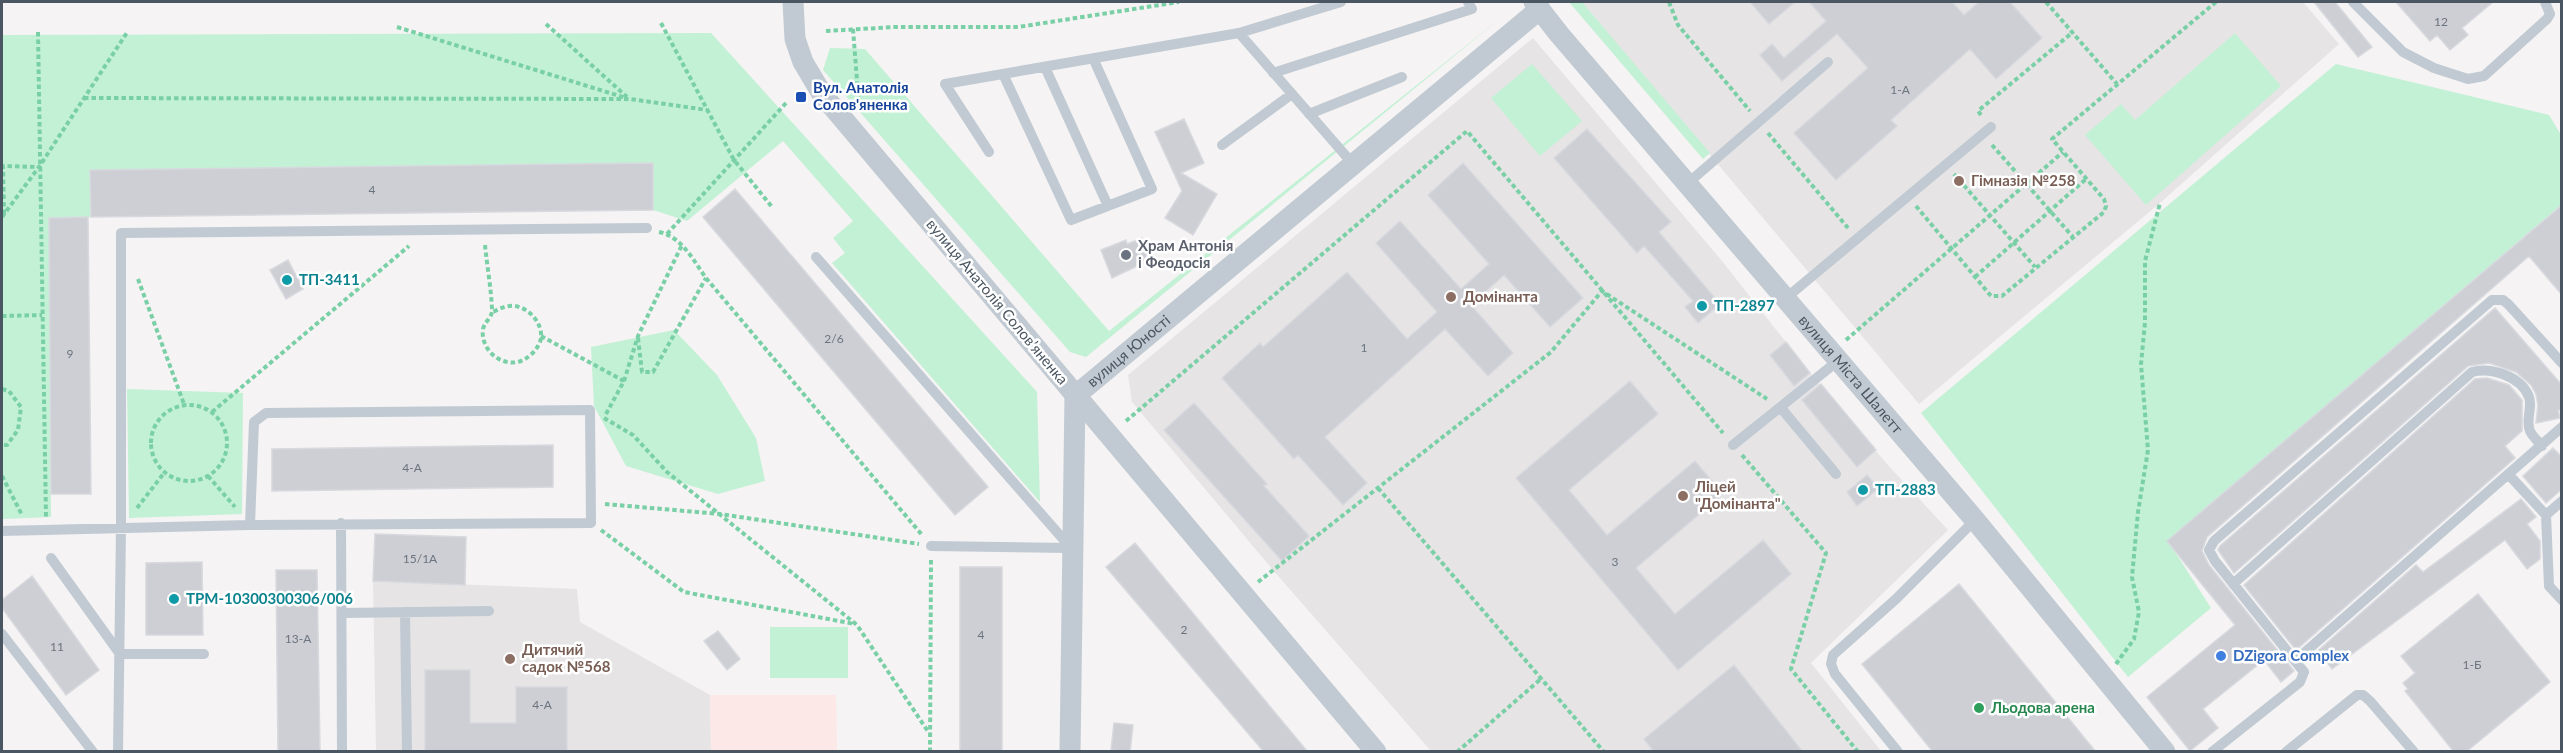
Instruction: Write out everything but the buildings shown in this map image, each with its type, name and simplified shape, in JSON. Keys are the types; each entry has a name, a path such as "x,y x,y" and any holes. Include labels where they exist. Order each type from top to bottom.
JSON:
{"street":[{"name":"вулиця Анатолія Соловʼяненка","path":"793,2 795,39 803,62 822,94 1075,396 1071,548 1070,752"},
{"name":"вулиця Юності","path":"1376,752 1075,396 1353,164 1537,5"},
{"name":"вулиця Міста Шалетт","path":"1537,5 1559,34 1786,298 1841,351 1975,520 2165,752"}],"lane":[{"path":"988,152 945,84 1239,33 1341,2"},
{"path":"1274,73 1472,9 1468,2"},
{"path":"2354,2 2403,52 2434,68 2468,79 2484,76 2547,19 2550,14 2545,2"},
{"path":"1239,33 1353,164"},
{"path":"1002,74 1071,220 1152,189 1093,58"},
{"path":"1688,183 1828,62"},
{"path":"1045,67 1108,206"},
{"path":"1309,114 1402,77"},
{"path":"1222,145 1292,94"},
{"path":"1786,298 1987,130"},
{"path":"118,752 121,233 647,228"},
{"path":"816,257 1071,548"},
{"path":"2212,752 2300,682 2304,672 2211,556 2209,550 2214,541 2486,303 2497,299 2508,304 2562,363"},
{"path":"1733,445 1781,408 1841,351"},
{"path":"2233,584 2472,372 2494,371 2509,377 2522,387 2529,397 2529,430 2542,446"},
{"path":"1781,408 1836,474"},
{"path":"2,531 250,525 591,523 590,410 266,413 258,417 254,427 250,525"},
{"path":"2296,660 2542,446 2559,434"},
{"path":"2509,475 2546,514 2549,586 2562,600"},
{"path":"2546,514 2562,501"},
{"path":"1898,752 1835,674 1831,664 1833,655 1896,599 1975,520"},
{"path":"341,524 342,752"},
{"path":"931,546 1071,548"},
{"path":"51,558 120,654"},
{"path":"343,613 489,611"},
{"path":"405,612 407,752"},
{"path":"2,634 93,752"},
{"path":"120,654 204,654"},
{"path":"2286,752 2357,695 2363,695 2370,701 2414,752"}],"path":[{"path":"826,31 1018,27 1179,2"},
{"path":"2046,2 2117,84"},
{"path":"1908,196 1991,296 1997,298 2002,296 2104,212 2106,206 2103,199 2052,139 2216,2"},
{"path":"661,23 734,160 772,207"},
{"path":"546,24 630,99"},
{"path":"397,27 630,99"},
{"path":"853,29 859,108"},
{"path":"3,216 39,167 128,31"},
{"path":"38,32 46,520"},
{"path":"2073,32 1978,111 1987,130 2026,183 2073,237"},
{"path":"84,98 630,99 707,110"},
{"path":"667,234 786,104"},
{"path":"1126,421 1467,131 1826,553 1791,669 1858,752"},
{"path":"1841,351 1951,248 2063,152"},
{"path":"1946,165 2036,267"},
{"path":"3,216 3,166 39,167"},
{"path":"1975,277 2086,179"},
{"path":"2106,680 2134,639 2139,612 2132,577 2138,512 2148,450 2140,364 2145,322 2145,261 2160,203"},
{"path":"647,228 667,234 682,245 706,278 931,546 930,752"},
{"path":"212,412 427,230"},
{"path":"483,230 492,312 483,329 486,347 499,360 515,363 529,357 539,345 541,336 540,326 528,310 510,305 492,312"},
{"path":"604,418 624,381 638,336 682,245"},
{"path":"136,276 184,404"},
{"path":"638,336 642,372 653,372 706,278"},
{"path":"1602,291 1781,408"},
{"path":"1244,595 1551,352 1602,291"},
{"path":"2,316 42,315"},
{"path":"541,336 624,381"},
{"path":"2,389 9,391 21,407 18,430 7,445 2,445"},
{"path":"184,404 199,405 212,412 222,423 227,437 226,453 219,466 208,476 194,481 178,480 165,474 155,462 150,448 151,432 158,419 169,409 184,404"},
{"path":"590,410 633,435 667,472 857,625 930,735"},
{"path":"121,527 164,473"},
{"path":"2,476 25,521"},
{"path":"208,476 250,525"},
{"path":"1378,488 1604,752"},
{"path":"591,503 720,514 931,546"},
{"path":"591,523 684,592 857,625"},
{"path":"1457,752 1542,678"}],"shaded area":[{"name":"Гімназія №258","path":"1582,2 2303,2 2339,44 2160,203 1919,404"},
{"path":"1533,38 1722,261 1811,374 1886,463 1948,530 1811,663 1881,751 1431,751 1273,570 1132,402 1128,375"},
{"name":"Дитячий садок №568","path":"373,581 577,589 580,622 710,695 711,751 376,751"},
{"path":"710,695 836,695 837,751 711,751"}],"green space":[{"path":"1569,2 1582,2 1710,153 1703,159"},
{"path":"1502,17 1086,357 1070,352 823,70 830,48 865,49 1109,331"},
{"path":"711,33 1037,392 1040,502 832,263 845,253 833,238 853,221 783,141 687,221 653,210 652,163 90,170 91,217 49,218 51,517 2,519 2,35"},
{"path":"2235,33 2281,86 2146,205 2085,135 2121,104 2135,120"},
{"path":"1532,64 1582,121 1540,156 1491,98"},
{"path":"2336,64 2549,115 2561,135 2561,205 2168,541 2211,608 2128,677 1921,413"},
{"path":"674,330 717,375 756,438 765,481 718,494 626,466 594,406 591,347"},
{"path":"127,389 243,393 242,514 129,518"},
{"path":"770,627 848,627 848,678 770,678"}],"place":[{"name":"Вул. Анатолія Солов'яненка","path":"801,97"},
{"name":"Гімназія №258","path":"1959,181"},
{"name":"Храм Антонія і Феодосія","path":"1126,255"},
{"name":"ТП-3411","path":"287,280"},
{"name":"Домінанта","path":"1451,297"},
{"name":"ТП-2897","path":"1702,306"},
{"name":"ТП-2883","path":"1863,490"},
{"name":"Ліцей \"Домінанта\"","path":"1683,496"},
{"name":"ТРМ-10300300306/006","path":"174,599"},
{"name":"DZigora Complex","path":"2221,656"},
{"name":"Дитячий садок №568","path":"510,659"},
{"name":"Льодова арена","path":"1979,708"}]}
